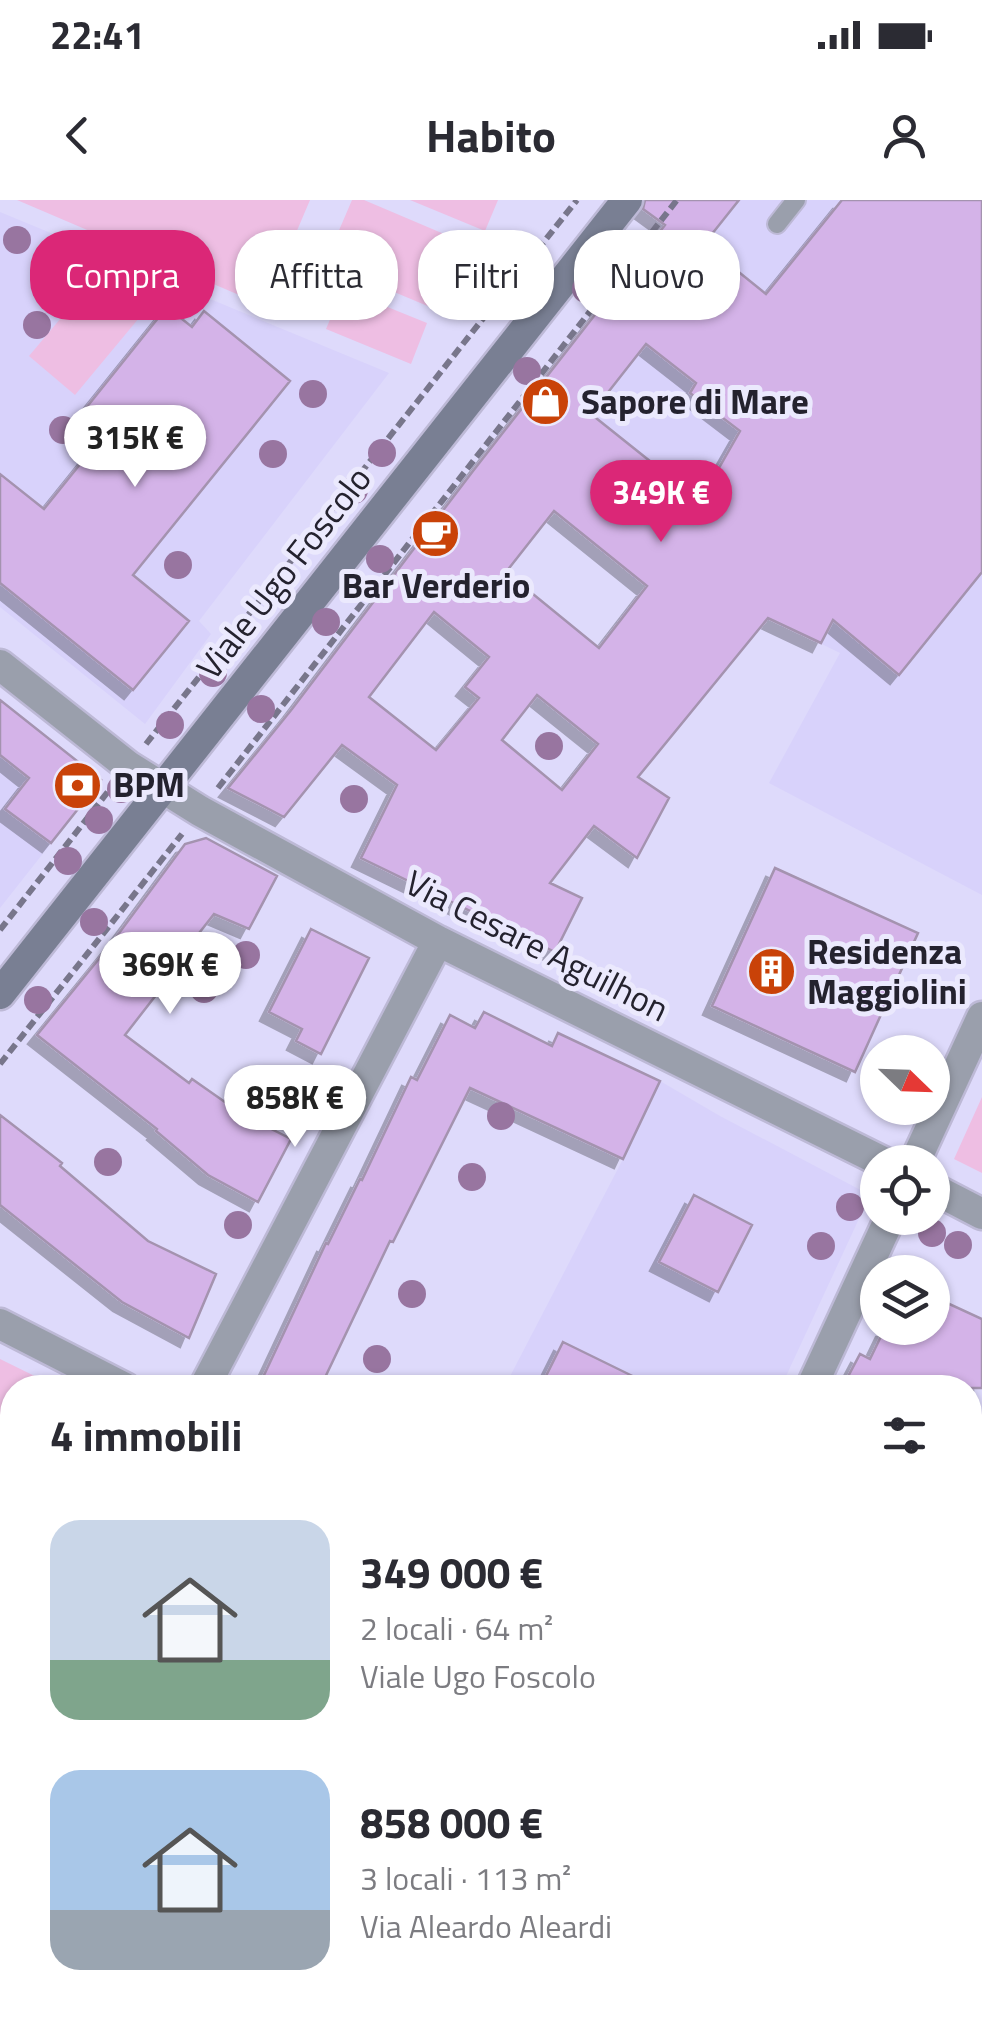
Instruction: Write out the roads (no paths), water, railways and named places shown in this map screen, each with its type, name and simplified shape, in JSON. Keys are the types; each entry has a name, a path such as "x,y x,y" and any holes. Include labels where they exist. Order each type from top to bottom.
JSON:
{"street":[{"name":"Viale Ugo Foscolo","path":"0,994 627,200"},
{"name":"Via Cesare Aguilhon","path":"0,665 128,766 200,811 438,940 860,1151"},
{"path":"211,1375 438,940"},
{"path":"923,1145 982,1017"},
{"path":"950,1197 982,1214"},
{"path":"817,1375 882,1235"},
{"path":"0,1324 100,1375"}],"lane":[{"path":"777,224 796,200"}],"place":[{"name":"Sapore di Mare","path":"546,402"},
{"name":"Bar Verderio","path":"436,534"},
{"name":"BPM","path":"78,785"},
{"name":"Residenza Maggiolini","path":"772,972"}]}
